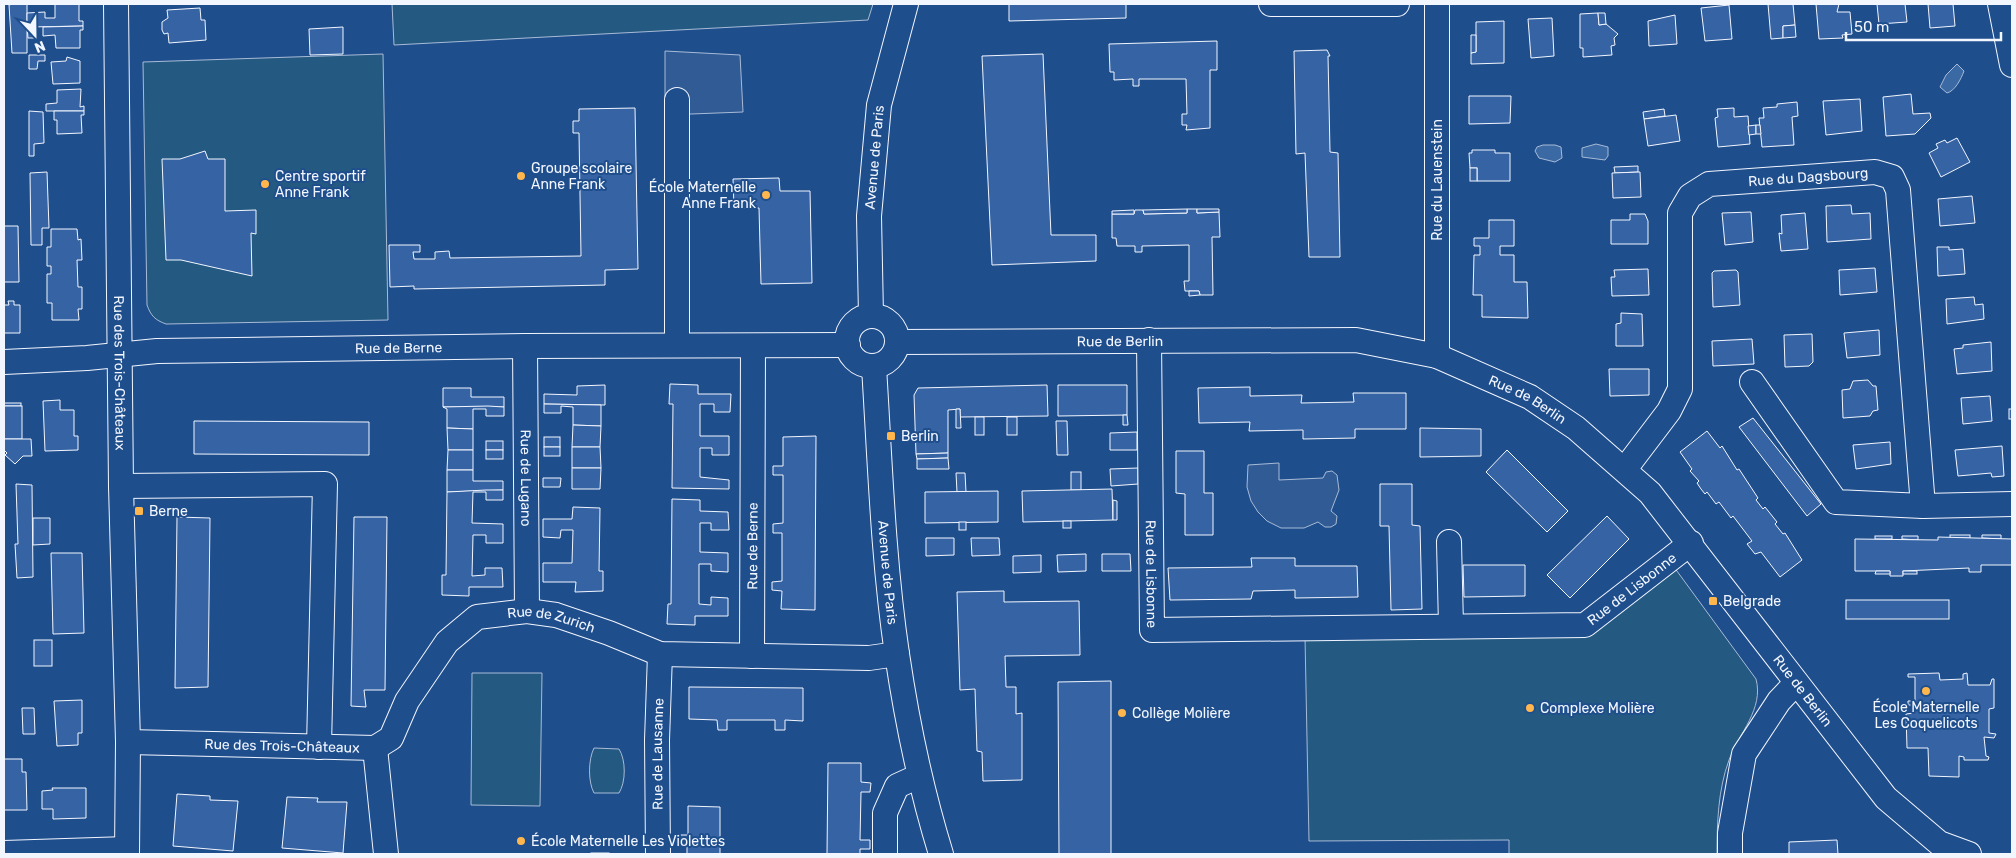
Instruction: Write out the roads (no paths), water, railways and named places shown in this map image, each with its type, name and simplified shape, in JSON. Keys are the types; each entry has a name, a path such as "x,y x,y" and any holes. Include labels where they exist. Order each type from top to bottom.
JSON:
{"street":[{"name":"Rue des Trois-Châteaux","path":"116,4 121,486 128,742 127,852"},
{"name":"Avenue de Paris","path":"871,316 869,216 879,105 906,4"},
{"path":"1271,4 1321,6 1397,4"},
{"name":"Rue du Lauenstein","path":"1437,4 1437,356"},
{"path":"2000,4 2012,65"},
{"path":"677,100 677,345"},
{"name":"Rue du Dagsbourg","path":"1625,468 1669,411 1680,389 1680,213 1690,196 1709,184 1875,172 1892,177 1898,190 1923,506"},
{"path":"871,316 888,321 895,329 898,342 894,355 886,363 874,367 858,362 852,356 848,345 848,336 858,320 871,316"},
{"name":"Rue de Lisbonne","path":"1149,340 1152,630 1585,625 1691,543"},
{"name":"Rue de Berlin","path":"898,342 1356,340 1437,356 1530,397 1576,428 1625,468 1650,493 1691,543 1796,683 1886,798 1938,843 1969,854"},
{"name":"Rue de Berne","path":"4,362 87,358 166,351 525,346 848,345"},
{"name":"Rue de Lugano","path":"525,346 527,611"},
{"name":"Rue de Berne","path":"752,656 753,346"},
{"name":"Avenue de Paris","path":"874,367 886,551 897,654 919,776 941,854"},
{"path":"1752,382 1836,502 1923,506 2012,504"},
{"path":"121,486 325,484 319,747"},
{"path":"1449,542 1451,626"},
{"name":"Rue de Zurich","path":"375,748 391,738 407,701 447,642 477,617 527,611 556,615 609,633 660,654 869,658 897,654"},
{"name":"Rue de Lausanne","path":"658,854 657,740 660,654"},
{"path":"1730,854 1730,833 1744,754 1779,701 1796,683"},
{"name":"Rue des Trois-Châteaux","path":"128,742 375,748"},
{"path":"375,748 386,854"},
{"path":"885,854 885,813 897,786 919,776"},
{"path":"4,853 127,852"}],"place":[{"name":"Groupe scolaire Anne Frank","path":"521,176"},
{"name":"Centre sportif Anne Frank","path":"265,184"},
{"name":"École Maternelle Anne Frank","path":"766,195"},
{"name":"Berlin","path":"891,436"},
{"name":"Berne","path":"139,511"},
{"name":"Belgrade","path":"1713,601"},
{"name":"École Maternelle Les Coquelicots","path":"1926,691"},
{"name":"Complexe Molière","path":"1530,708"},
{"name":"Collège Molière","path":"1122,713"},
{"name":"École Maternelle Les Violettes","path":"521,841"}]}
